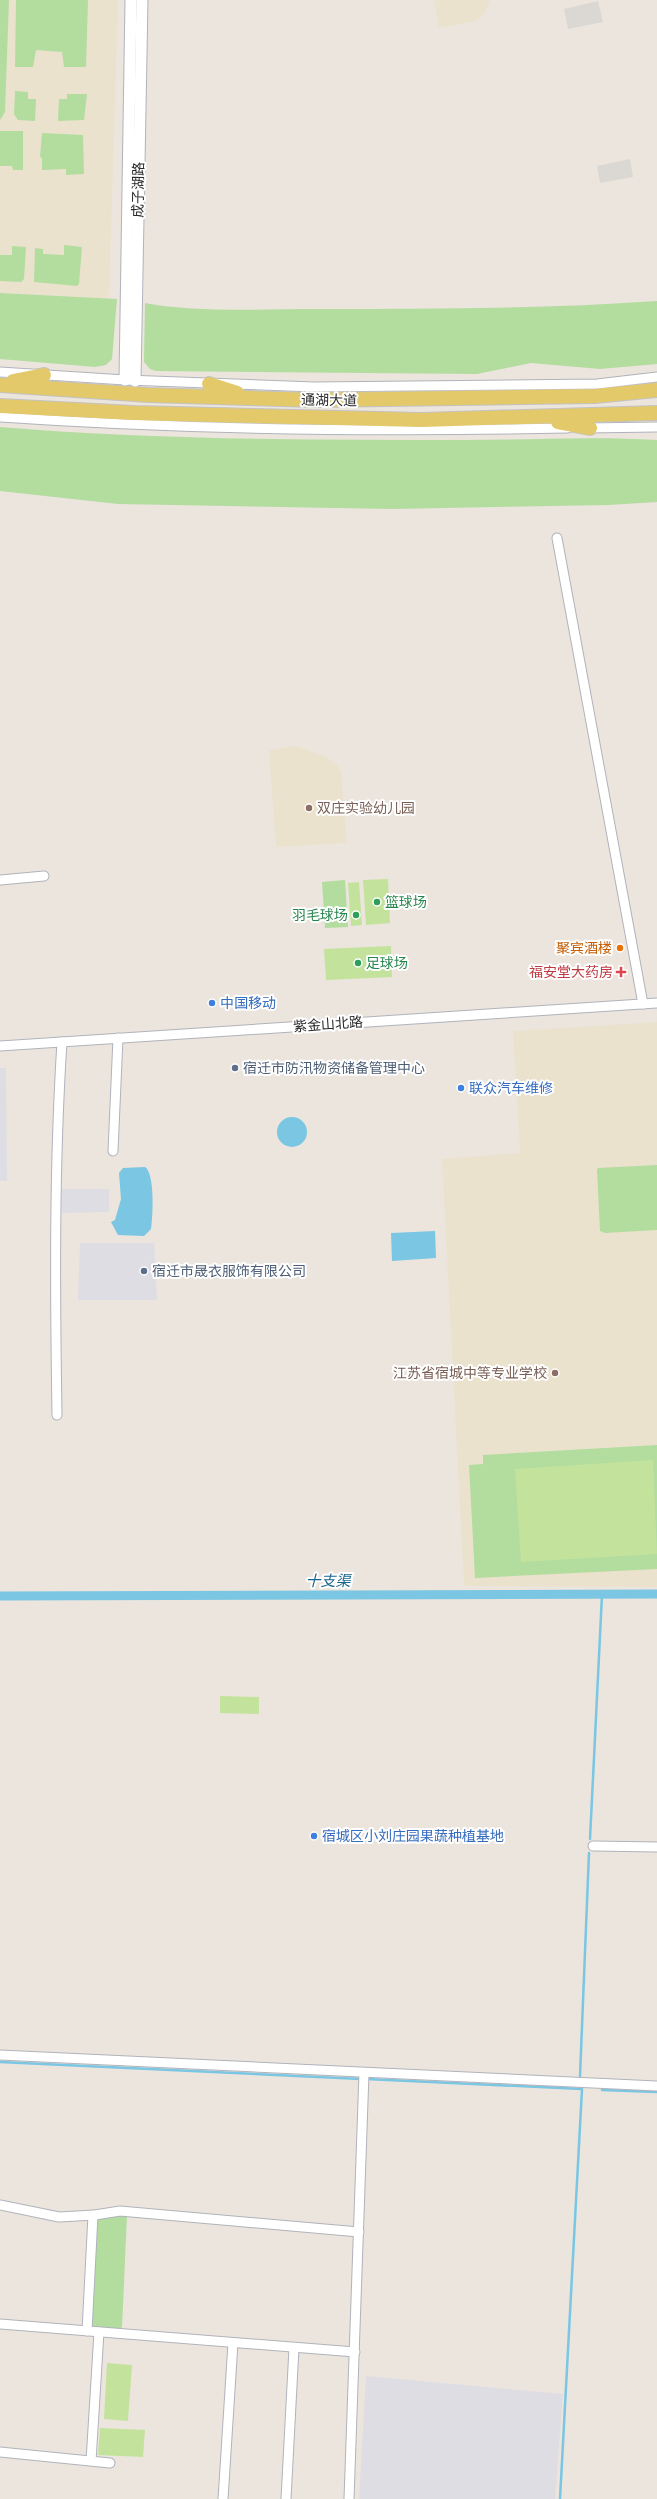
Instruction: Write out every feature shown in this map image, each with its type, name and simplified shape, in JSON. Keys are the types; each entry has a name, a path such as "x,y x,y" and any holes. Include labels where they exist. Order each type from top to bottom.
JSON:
{"main road":[{"path":"0,384 44,375"},
{"name":"通湖大道","path":"0,384 250,398 410,400 595,396 657,390"},
{"path":"209,384 250,398"},
{"name":"通湖大道","path":"0,406 245,416 421,420 657,413"},
{"path":"534,417 590,428"}],"street":[{"name":"成子湖路","path":"130,380 131,0"},
{"name":"成子湖路","path":"130,380 142,0"},
{"path":"0,372 209,384 314,387 458,387 597,384 657,377"},
{"path":"0,416 87,423 392,432 657,427"},
{"path":"557,538 643,1004"},
{"path":"0,880 44,876"},
{"name":"紫金山北路","path":"0,1046 657,1003"},
{"path":"113,1151 118,1038"},
{"path":"57,1415 58,1116 62,1042"},
{"path":"592,1846 657,1847"},
{"path":"0,2055 364,2077 657,2086"},
{"path":"349,2499 360,2232 364,2077"},
{"path":"0,2205 59,2217 93,2215 120,2211 360,2232"},
{"path":"87,2331 93,2215"},
{"path":"0,2324 355,2352"},
{"path":"91,2461 99,2332"},
{"path":"223,2499 233,2343"},
{"path":"286,2499 294,2348"},
{"path":"0,2452 110,2463"}],"shaded area":[{"path":"0,0 118,0 109,299 0,293"},
{"path":"434,0 490,0 484,14 475,21 439,28"},
{"path":"598,1 603,22 568,29 564,9"},
{"path":"630,159 633,177 600,183 597,166"},
{"name":"双庄实验幼儿园","path":"296,746 326,757 338,766 341,773 347,843 276,847 269,750"},
{"name":"江苏省宿城中等专业学校","path":"657,1022 657,1587 464,1586 442,1159 520,1153 513,1031"},
{"path":"0,1068 6,1068 7,1181 0,1181"},
{"path":"62,1189 109,1189 109,1212 62,1213"},
{"path":"80,1243 154,1243 157,1300 78,1300"},
{"path":"366,2376 563,2394 555,2499 359,2499"}],"green space":[{"path":"0,0 9,0 5,112 0,120"},
{"path":"16,0 88,0 86,67 64,67 62,52 36,50 33,67 15,67"},
{"path":"15,91 28,92 28,99 36,99 35,121 18,120 14,114"},
{"path":"67,94 87,94 84,120 58,121 59,99 67,99"},
{"path":"0,131 23,131 23,170 13,170 12,166 0,166"},
{"path":"42,133 83,135 84,174 66,175 66,169 42,170 42,158 40,157"},
{"path":"64,245 82,247 79,284 77,286 34,282 35,248 43,249 43,254 64,255"},
{"path":"12,246 26,247 24,279 21,282 0,281 0,255 12,255"},
{"path":"0,293 117,299 112,359 106,365 95,367 0,359"},
{"path":"657,301 657,364 600,369 531,363 477,374 156,371 150,369 144,362 145,303 186,308 253,310 488,308 572,306"},
{"path":"0,427 116,435 174,437 349,440 609,438 657,440 657,502 608,505 391,509 118,504 0,491"},
{"name":"篮球场","path":"388,879 390,923 366,925 363,880"},
{"path":"345,880 348,927 325,928 322,882"},
{"path":"359,882 362,925 351,926 348,883"},
{"name":"足球场","path":"391,946 392,977 326,980 324,949"},
{"path":"657,1165 657,1230 605,1233 600,1231 598,1168"},
{"path":"657,1445 657,1569 475,1578 469,1465 483,1464 483,1455"},
{"path":"653,1460 657,1554 521,1562 515,1469"},
{"path":"220,1696 259,1697 259,1714 220,1713"},
{"path":"127,2216 122,2327 120,2329 92,2327 97,2217"},
{"path":"107,2363 132,2365 128,2421 104,2419"},
{"path":"100,2428 145,2430 143,2457 98,2455"}],"water":[{"path":"292,1117 303,1121 307,1132 303,1143 292,1147 281,1143 277,1132 281,1121"},
{"path":"145,1167 148,1171 152,1186 153,1206 151,1229 144,1236 118,1235 111,1222 115,1220 121,1199 119,1173 123,1168"},
{"path":"435,1231 436,1258 392,1261 391,1233"}],"waterway":[{"name":"十支渠","path":"0,1596 657,1594"},
{"path":"590,1839 602,1595"},
{"path":"580,2076 589,1853"},
{"path":"0,2062 361,2079"},
{"path":"366,2079 582,2089 560,2499"},
{"path":"602,2090 657,2092"}],"place":[{"name":"双庄实验幼儿园","path":"309,808"},
{"name":"篮球场","path":"377,902"},
{"name":"羽毛球场","path":"356,915"},
{"name":"聚宾酒楼","path":"620,948"},
{"name":"足球场","path":"358,963"},
{"name":"福安堂大药房","path":"621,972"},
{"name":"中国移动","path":"212,1003"},
{"name":"宿迁市防汛物资储备管理中心","path":"235,1068"},
{"name":"联众汽车维修","path":"461,1088"},
{"name":"宿迁市晟衣服饰有限公司","path":"144,1271"},
{"name":"江苏省宿城中等专业学校","path":"555,1373"},
{"name":"宿城区小刘庄园果蔬种植基地","path":"314,1836"}]}
